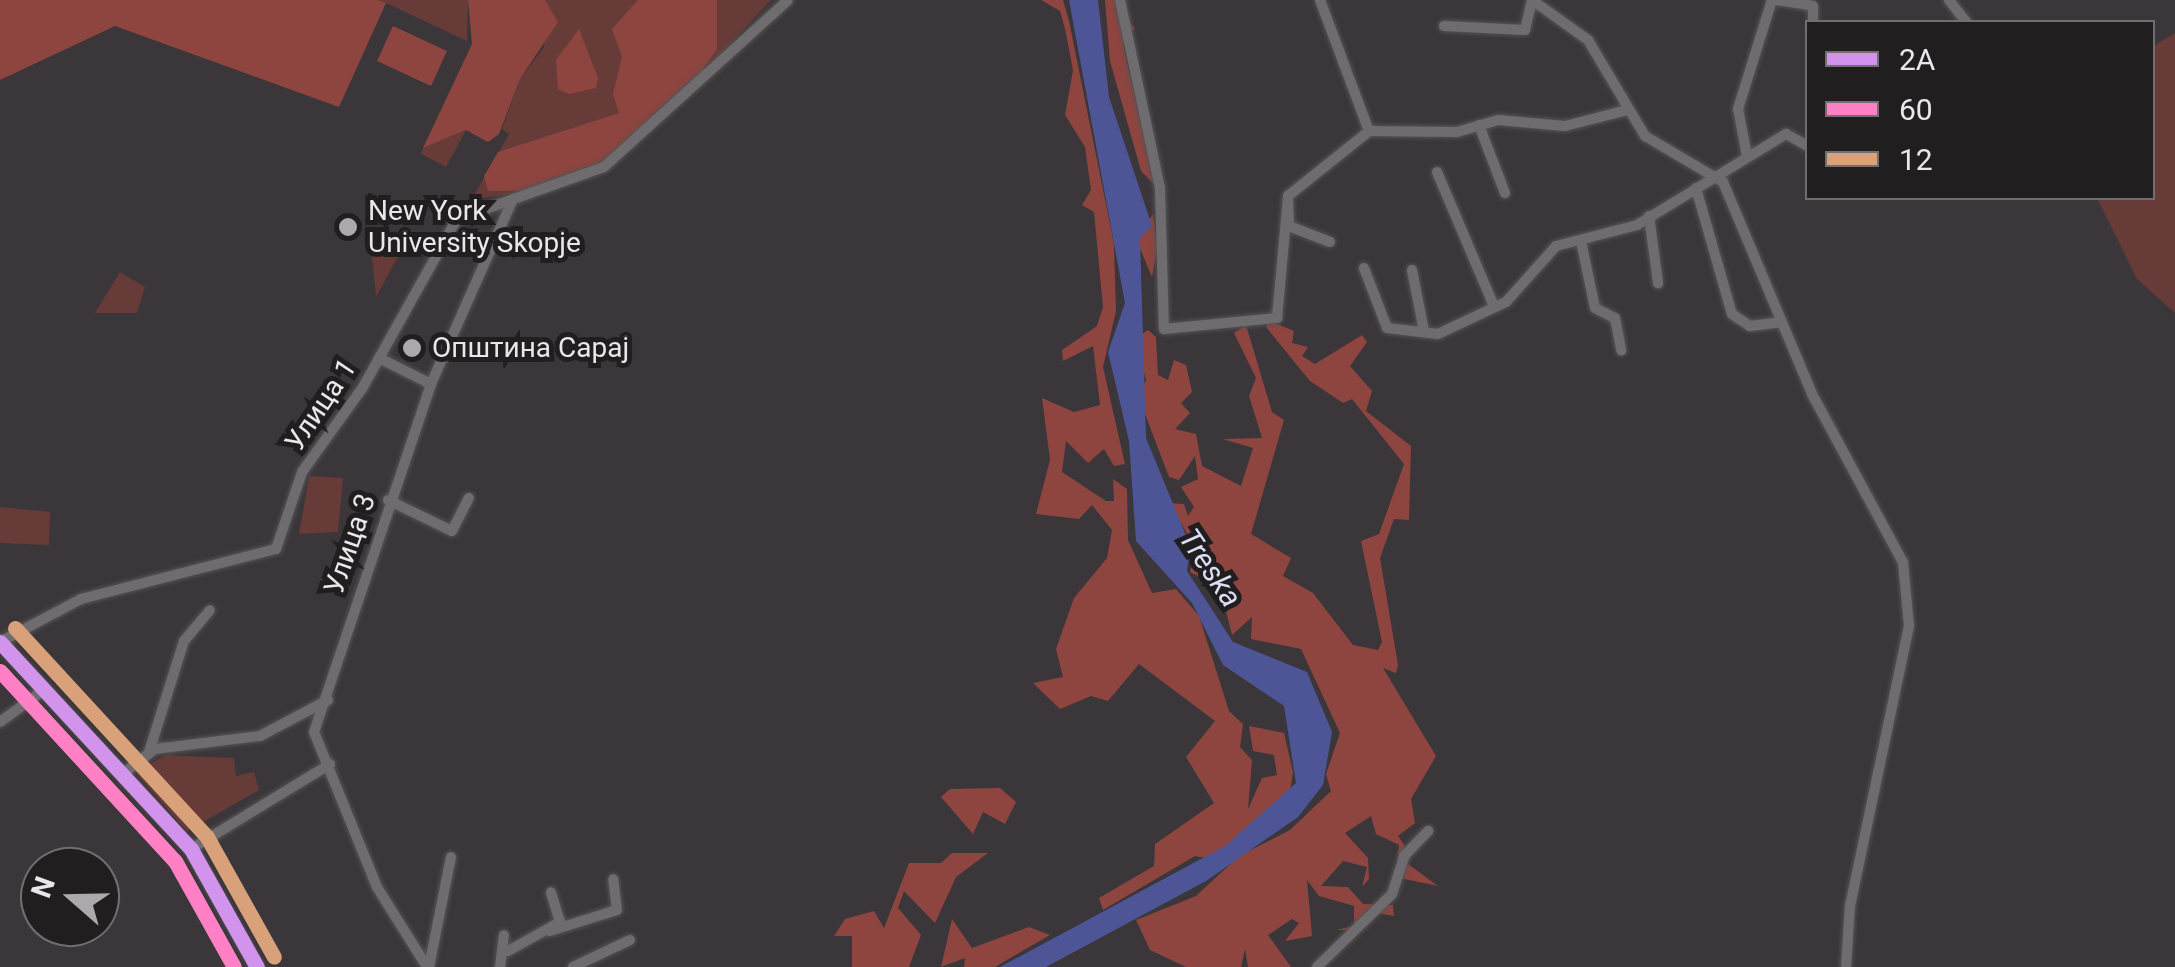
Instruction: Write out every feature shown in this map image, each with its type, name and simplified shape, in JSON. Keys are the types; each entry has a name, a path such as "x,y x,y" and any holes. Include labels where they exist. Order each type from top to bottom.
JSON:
{"street":[{"path":"513,200 575,184 614,160 788,0"},
{"path":"1120,0 1160,188 1164,329 1277,318 1288,196 1368,131 1479,125 1565,126 1624,110"},
{"path":"1320,0 1368,131"},
{"path":"1444,26 1525,30 1532,0 1588,40 1624,110 1658,148 1716,174 1782,322 1894,540 1909,596 1896,719 1862,849 1846,967"},
{"path":"1747,156 1738,109 1774,0 1813,6 1812,20"},
{"path":"1949,0 1964,20"},
{"path":"1479,125 1504,193"},
{"path":"1364,268 1387,328 1438,334 1494,306 1556,246 1649,216 1786,134 1805,144"},
{"path":"1437,172 1494,306"},
{"path":"1696,188 1732,314 1750,326 1782,322"},
{"path":"1288,196 1289,226 1330,242"},
{"name":"Улица 1","path":"0,642 98,593 271,553 288,531 302,472 379,358 450,226 485,204 513,200"},
{"name":"Улица 3","path":"314,732 333,697 354,597 430,384 513,200"},
{"path":"1649,216 1658,282"},
{"path":"1582,240 1595,308 1616,318 1621,350"},
{"path":"1412,270 1424,331"},
{"path":"379,358 430,384"},
{"path":"388,500 452,531 469,498"},
{"path":"149,752 161,696 210,610"},
{"path":"0,642 191,849 257,967"},
{"path":"0,722 45,689"},
{"path":"124,774 149,752 292,726 333,697"},
{"path":"292,726 314,732 330,764 376,888 428,967"},
{"path":"191,849 330,764"},
{"path":"1316,967 1392,894 1404,856 1428,830"},
{"path":"428,967 451,858"},
{"path":"508,950 550,931 617,910 613,880"},
{"path":"550,931 561,918 552,892"},
{"path":"500,967 508,950 504,934"},
{"path":"573,967 630,940"}],"shaded area":[{"path":"0,0 386,3 339,107 115,26 0,80"},
{"path":"378,0 468,0 467,41 386,3"},
{"path":"468,0 545,0 558,22 520,79 499,134 488,142 466,130 423,148 472,44"},
{"path":"545,0 771,0 692,85 547,190 472,199 509,134 502,129 520,79 544,47"},
{"path":"638,0 717,0 717,49 692,85 618,156 547,190 488,191 484,176 498,152 619,113 613,94 622,57 612,29"},
{"path":"1041,0 1063,0 1114,244 1116,311 1103,367 1125,464 1114,466 1104,449 1088,463 1066,441 1062,472 1106,501 1114,501 1113,479 1127,489 1128,540 1152,593 1176,589 1199,616 1229,711 1243,724 1240,747 1252,760 1248,809 1262,778 1277,775 1274,755 1253,751 1249,726 1284,733 1293,772 1290,791 1211,859 1195,856 1103,910 1099,898 1154,866 1155,844 1214,803 1186,757 1215,721 1139,664 1108,701 1091,696 1060,709 1033,683 1063,677 1056,649 1074,598 1107,558 1112,530 1092,505 1079,519 1036,514 1050,460 1042,398 1074,412 1100,405 1093,346 1063,361 1062,350 1097,326 1103,307 1094,212 1082,205 1091,190 1085,147 1065,115 1073,70 1065,29 1060,11"},
{"path":"1105,0 1117,0 1135,30 1124,32 1124,49 1155,185 1141,171 1110,61"},
{"path":"393,26 447,51 431,86 377,61"},
{"path":"579,29 598,78 596,88 569,94 558,89 556,60"},
{"path":"2175,33 2175,313 2137,279 2098,200 2155,200 2155,45"},
{"path":"466,130 446,167 421,154 423,148"},
{"path":"1153,214 1157,250 1152,277 1136,239"},
{"path":"407,240 376,297 372,256"},
{"path":"120,272 145,287 137,313 95,313"},
{"path":"1272,308 1281,309 1272,322 1294,331 1292,343 1308,347 1302,356 1315,364 1362,335 1367,342 1350,366 1372,391 1366,411 1411,446 1409,520 1394,519 1380,558 1398,665 1396,673 1383,668 1436,756 1411,799 1415,823 1398,836 1405,846 1400,855 1414,843 1408,864 1438,886 1395,877 1399,845 1376,834 1371,816 1345,833 1368,858 1369,879 1362,887 1367,867 1343,861 1321,886 1348,887 1363,904 1393,905 1394,916 1366,911 1362,923 1350,930 1336,930 1354,926 1354,906 1319,896 1307,880 1312,936 1285,941 1299,923 1292,919 1268,935 1291,967 1248,967 1245,949 1241,967 1186,967 1150,950 1136,920 1196,896 1239,856 1290,830 1331,791 1326,774 1340,733 1301,649 1251,639 1252,617 1232,635 1220,587 1190,572 1196,550 1170,503 1184,504 1188,516 1194,507 1181,487 1198,479 1195,456 1179,480 1169,477 1137,393 1146,381 1136,338 1148,330 1156,337 1158,375 1168,380 1174,360 1186,365 1192,392 1181,403 1190,413 1175,429 1196,434 1202,466 1241,486 1253,448 1223,439 1262,438 1249,396 1256,378 1234,333 1246,325 1272,412 1284,420 1251,534 1291,558 1283,576 1313,593 1353,645 1378,650 1382,642 1361,541 1379,534 1404,464 1352,399 1343,403 1310,381 1266,327"},
{"path":"309,476 343,478 338,532 299,534"},
{"path":"0,507 50,512 49,545 0,543"},
{"path":"166,755 234,758 236,776 254,772 259,790 187,831 135,772"},
{"path":"1000,788 1016,802 1005,824 983,812 973,834 941,797 950,789"},
{"path":"952,853 988,853 956,877 935,923 904,891 898,908 921,935 909,967 852,967 852,936 834,936 845,919 874,911 884,928 909,863 941,863"},
{"path":"952,919 972,948 1029,927 1050,935 995,967 964,967 965,958 941,967"}],"water":[{"path":"1069,0 1098,0 1109,97 1152,226 1140,238 1146,438 1190,545 1187,571 1233,642 1307,672 1332,732 1323,785 1298,817 1206,881 1046,967 1000,967 1225,846 1296,783 1284,706 1223,665 1192,603 1136,541 1129,441 1108,352 1125,303"}],"transit line":[{"name":"12","path":"15,628 207,837 274,957"},
{"name":"2A","path":"0,642 191,849 257,967"},
{"name":"60","path":"0,671 175,861 234,967"}],"place":[{"name":"New York University Skopje","path":"348,227"},
{"name":"Општина Сарај","path":"412,348"}],"water label":[{"name":"Treska","path":"1210,568"}]}
